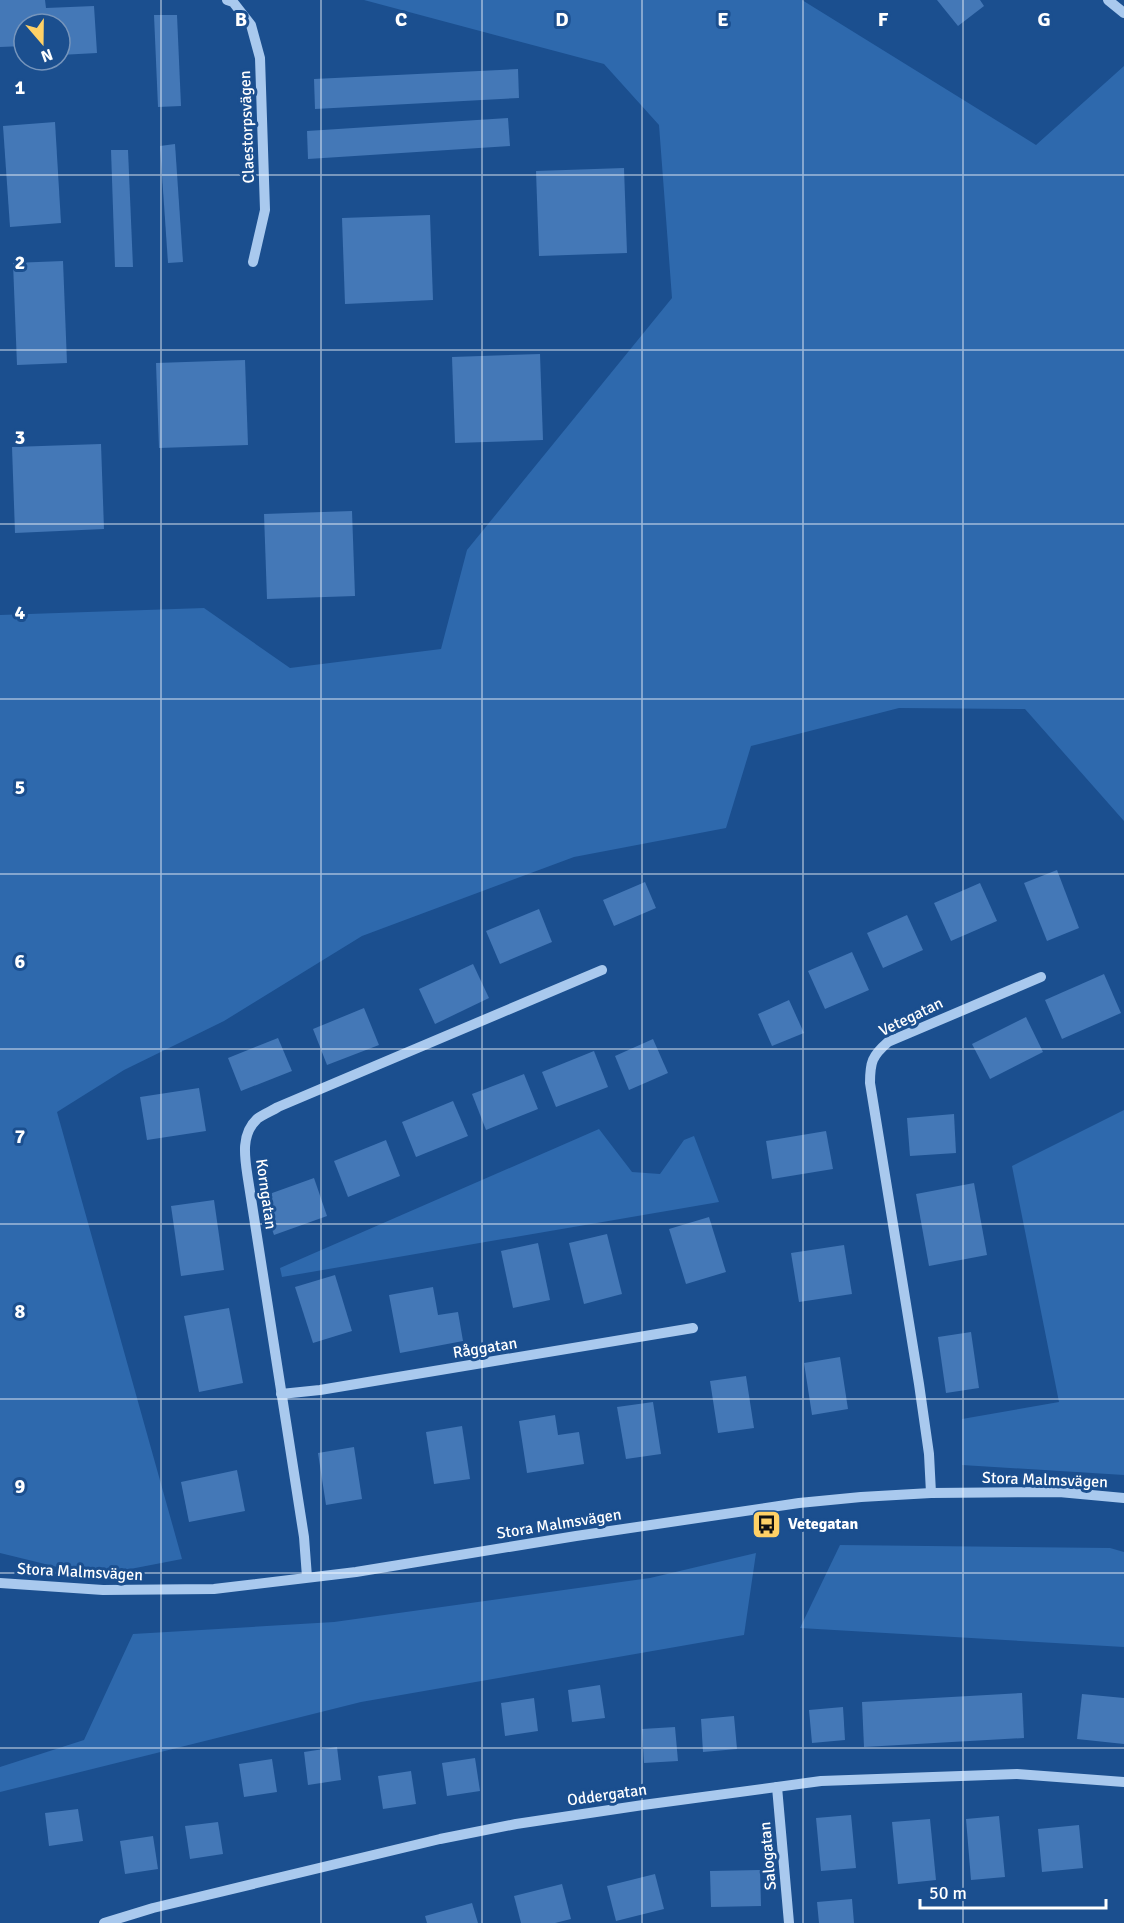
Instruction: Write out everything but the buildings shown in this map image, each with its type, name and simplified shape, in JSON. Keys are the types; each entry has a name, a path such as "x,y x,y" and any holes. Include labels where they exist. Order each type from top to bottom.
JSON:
{"street":[{"name":"Claestorpsvägen","path":"227,0 233,2 251,26 260,58 265,210 253,262"},
{"path":"1107,0 1124,13"},
{"name":"Korngatan","path":"307,1577 304,1537 244,1149 248,1131 258,1119 278,1107 602,970"},
{"name":"Vetegatan","path":"931,1493 929,1454 919,1384 870,1083 870,1068 875,1053 888,1041 1041,977"},
{"name":"Råggatan","path":"281,1394 320,1390 693,1328"},
{"name":"Stora Malmsvägen","path":"0,1582 103,1590 214,1589 356,1572 799,1503 931,1493 1059,1492 1124,1498"},
{"name":"Oddergatan","path":"104,1923 153,1908 440,1839 528,1822 821,1780 1017,1774 1124,1782"},
{"name":"Salogatan","path":"777,1787 789,1923"}],"shaded area":[{"path":"364,0 802,0 1036,145 1124,66 1124,821 1025,709 899,708 751,746 726,828 574,857 362,936 224,1021 124,1070 57,1112 182,1559 94,1576 0,1553 0,615 204,608 290,668 441,649 467,550 672,298 659,125 604,64"},
{"path":"1124,1110 1124,1475 962,1465 962,1419 1059,1402 1012,1166"},
{"path":"599,1129 632,1172 660,1174 684,1140 694,1136 719,1202 282,1277 280,1268"},
{"path":"840,1545 1110,1548 1124,1552 1124,1647 800,1628"},
{"path":"756,1553 744,1635 361,1702 0,1792 0,1767 84,1740 133,1634 334,1622 650,1578"}],"place":[{"name":"Vetegatan","path":"767,1524"}]}
